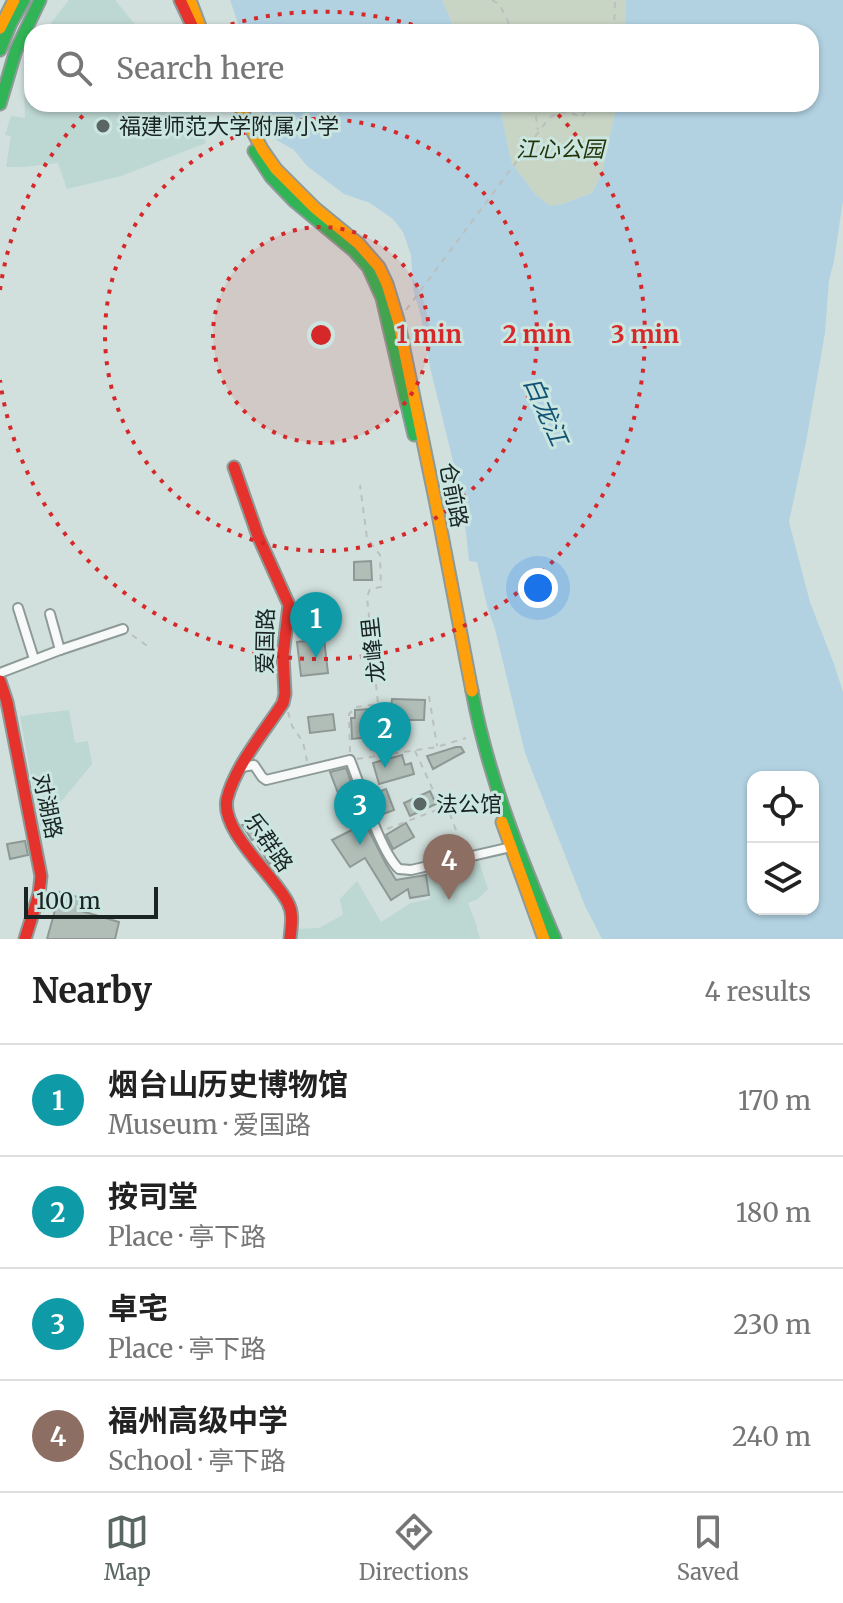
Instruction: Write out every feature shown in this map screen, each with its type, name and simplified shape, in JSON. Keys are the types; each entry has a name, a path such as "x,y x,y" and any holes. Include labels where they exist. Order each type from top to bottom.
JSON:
{"street":[{"path":"0,6 6,0"},
{"path":"0,16 6,0"},
{"path":"0,28 14,0"},
{"path":"0,50 24,0"},
{"path":"25,24 40,0"},
{"path":"180,0 191,24"},
{"path":"190,0 199,24"},
{"path":"0,104 7,72 24,27"},
{"name":"仓前路","path":"234,112 271,177 294,201 354,251 368,267 382,298 430,506 470,715 482,760 544,939"},
{"name":"仓前路","path":"242,112 276,169 295,191 359,244 373,259 387,284 398,320 436,504 477,720 518,845 555,939"},
{"name":"爱国路","path":"234,467 258,536 289,605 283,655 285,694 282,705 242,767"},
{"path":"18,608 34,659"},
{"path":"50,614 60,650"},
{"path":"0,673 123,629"},
{"name":"对湖路","path":"0,681 7,702 41,876 39,894 25,939"},
{"path":"242,767 254,765 266,780 350,760 394,865 402,870 511,847"},
{"name":"乐群路","path":"242,767 227,798 226,813 234,829 289,904 292,919 290,939"}],"path":[{"path":"492,0 500,5 509,24"},
{"path":"614,24 615,0"},
{"path":"535,112 538,131"},
{"path":"398,320 538,131 559,112"},
{"name":"龙峰里","path":"350,760 349,714 356,707 378,704 367,594 373,588 381,587 380,555 367,538 360,485"},
{"path":"123,629 150,648"},
{"path":"258,652 283,655"},
{"path":"429,696 437,747"},
{"path":"282,705 303,742 308,770"},
{"path":"368,709 371,756"},
{"path":"350,760 437,747 466,738"},
{"path":"415,751 442,808"},
{"path":"379,833 447,806 465,857"}],"shaded area":[{"path":"69,0 115,0 134,24 50,24"},
{"name":"福建师范大学附属小学","path":"25,112 193,112 206,143 121,176 67,189 58,163 6,167 11,136 5,135 11,116 25,118"},
{"path":"69,710 75,743 88,741 92,764 40,827 20,716"},
{"path":"478,859 488,889 478,899 468,903 480,939 296,939 296,929 319,928 343,915 340,899 357,881 381,922 411,903 430,899 427,874"}],"green space":[{"path":"442,0 626,0 625,24 453,24"},
{"name":"江心公园","path":"501,112 615,112 602,173 592,193 550,206 536,195 512,164"}],"water":[{"path":"230,0 442,0 453,24 238,24"},
{"name":"白龙江","path":"626,0 843,0 843,200 829,280 825,333 789,522 810,602 843,692 843,939 602,939 585,906 525,753 477,562 469,561 452,457 413,289 411,255 403,232 393,219 370,203 344,194 307,166 294,150 275,139 261,112 501,112 512,164 536,195 550,206 592,193 602,173 615,112 819,112 819,24 625,24"}],"building":[{"path":"371,561 372,580 354,580 354,562"},
{"path":"324,639 328,673 301,676 297,642"},
{"path":"392,699 425,700 424,720 399,720 400,734 352,739 351,718 355,718 355,710 391,708"},
{"path":"333,714 335,730 310,733 308,717"},
{"path":"461,747 464,752 433,769 427,756"},
{"path":"402,755 405,765 411,763 414,774 379,784 373,763"},
{"path":"346,768 365,823 396,880 426,875 429,895 410,898 408,889 391,900 365,858 350,867 332,840 352,830 330,772"},
{"path":"386,789 394,810 378,816 370,795"},
{"name":"法公馆","path":"430,791 436,804 410,816 404,803"},
{"path":"257,819 268,844 275,840 283,856 269,864 242,825"},
{"path":"406,823 414,837 393,849 386,835"},
{"path":"25,841 28,855 10,859 7,844"},
{"path":"60,892 81,898 78,910 119,922 115,939 47,939"}],"traffic: fast":[{"path":"0,50 24,0"},
{"path":"28,24 40,0"},
{"path":"0,104 24,33"},
{"path":"254,151 271,177 294,201 354,251 368,267 382,298 414,435"},
{"path":"472,691 496,786 555,939"}],"traffic: slow":[{"path":"0,28 14,0"},
{"path":"190,0 199,24"},
{"path":"242,112 276,169 315,208 359,244 379,267 387,284 398,320 472,691"},
{"path":"502,822 544,939"}],"traffic: jam":[{"path":"180,0 191,24"},
{"path":"234,467 258,536 289,605 283,655 283,703 237,774 227,799 227,812 240,839 290,907 290,939"},
{"path":"0,681 7,702 41,876 39,894 25,939"}],"place":[{"name":"福建师范大学附属小学","path":"103,126"},
{"name":"烟台山历史博物馆","path":"316,658"},
{"name":"按司堂","path":"385,768"},
{"name":"法公馆","path":"420,804"},
{"name":"卓宅","path":"360,845"},
{"name":"福州高级中学","path":"449,900"}]}
